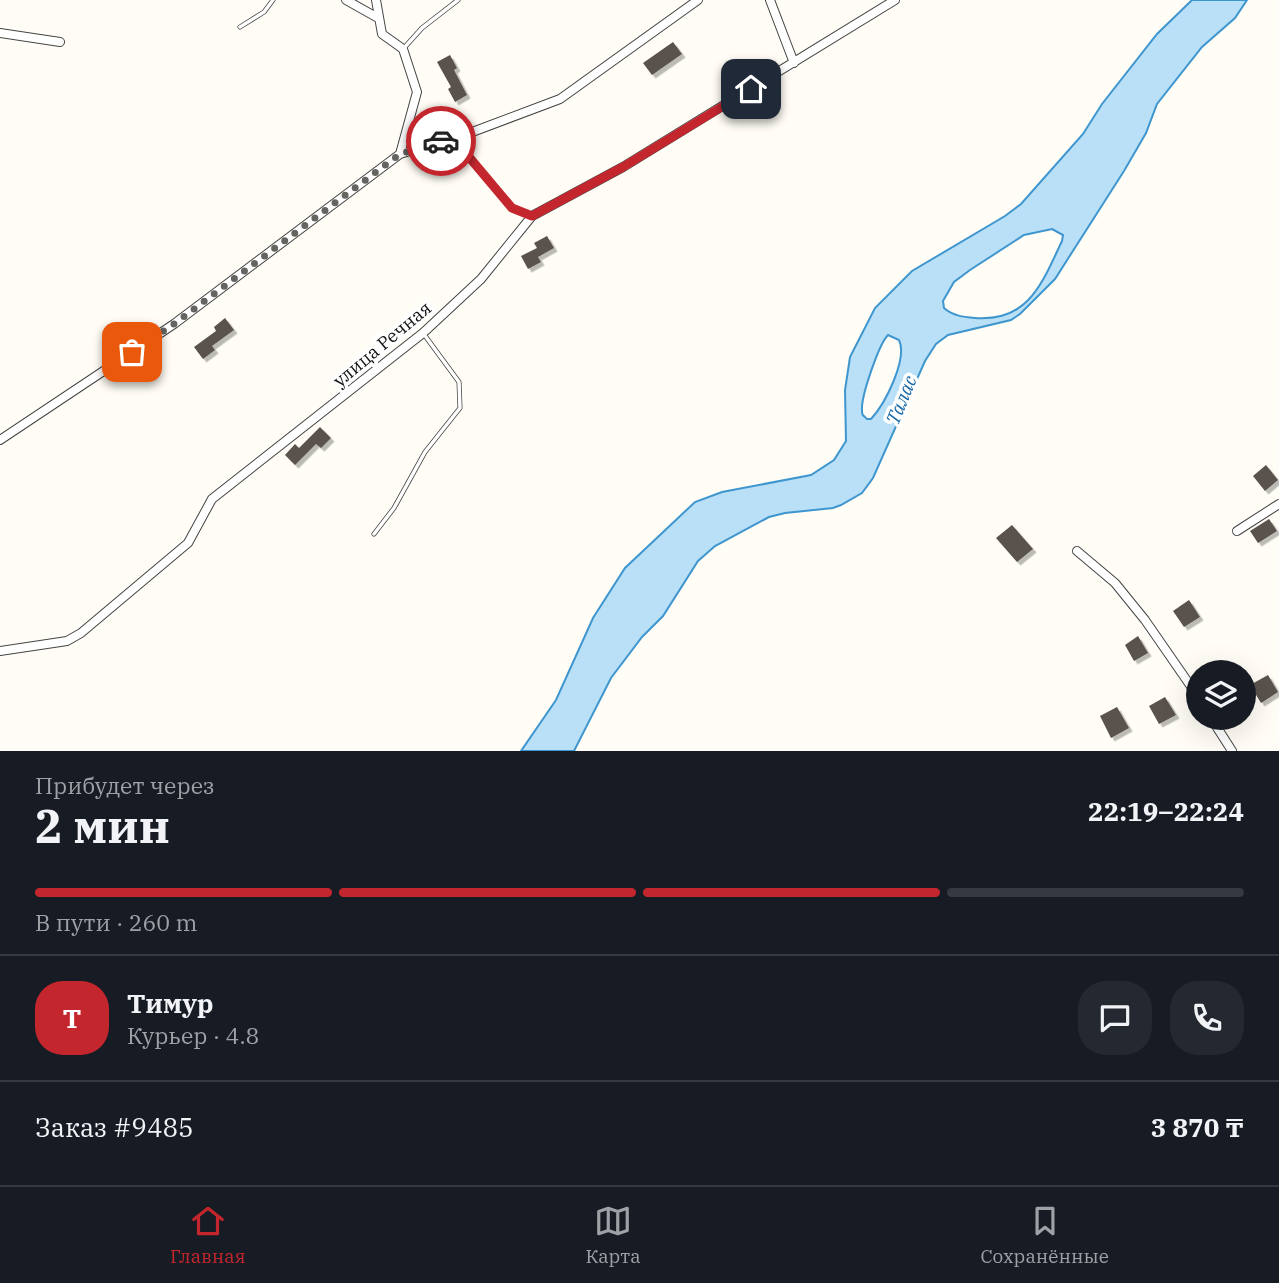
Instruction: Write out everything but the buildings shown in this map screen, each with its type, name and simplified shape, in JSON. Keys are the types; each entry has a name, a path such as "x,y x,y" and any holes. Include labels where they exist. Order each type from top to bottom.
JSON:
{"street":[{"path":"346,0 378,18"},
{"path":"376,0 382,34 403,49 416,92 400,154"},
{"path":"2,436 174,324 400,154 467,134 560,99 698,0"},
{"path":"770,0 794,63"},
{"name":"улица Речная","path":"0,651 67,641 81,633 188,543 212,499 423,333 481,279 532,216 623,167 895,0"},
{"path":"0,33 60,42"},
{"path":"1237,531 1279,504"},
{"path":"1077,551 1115,583 1145,620 1186,679"},
{"path":"1219,730 1232,751"}],"lane":[{"path":"240,27 264,12 273,0"},
{"path":"403,49 422,28 458,0"},
{"path":"467,134 469,157 512,208 532,216"},
{"path":"374,534 394,508 425,452 460,408 459,382 423,333"}],"water":[{"name":"Талас","path":"1192,0 1247,0 1235,18 1202,47 1157,104 1146,133 1124,171 1055,279 1011,320 948,335 936,344 925,361 873,478 862,493 833,508 769,517 715,546 698,561 663,616 642,637 611,678 574,751 521,751 556,700 593,618 625,568 695,502 722,492 811,475 834,460 846,441 845,390 850,357 875,308 912,271 1021,204 1083,134 1102,104 1157,34","holes":["1052,229 1063,235 1062,241 1040,285 1021,306 1009,314 993,318 963,317 944,308 943,301 954,282 970,270 1024,235","888,335 899,340 901,348 898,369 883,403 871,419 867,419 862,412 864,394"]}],"way so far":[{"path":"132,352 174,324 400,154 441,141"}],"route":[{"path":"441,141 467,134 469,157 512,208 532,216 623,167 751,89"}]}
